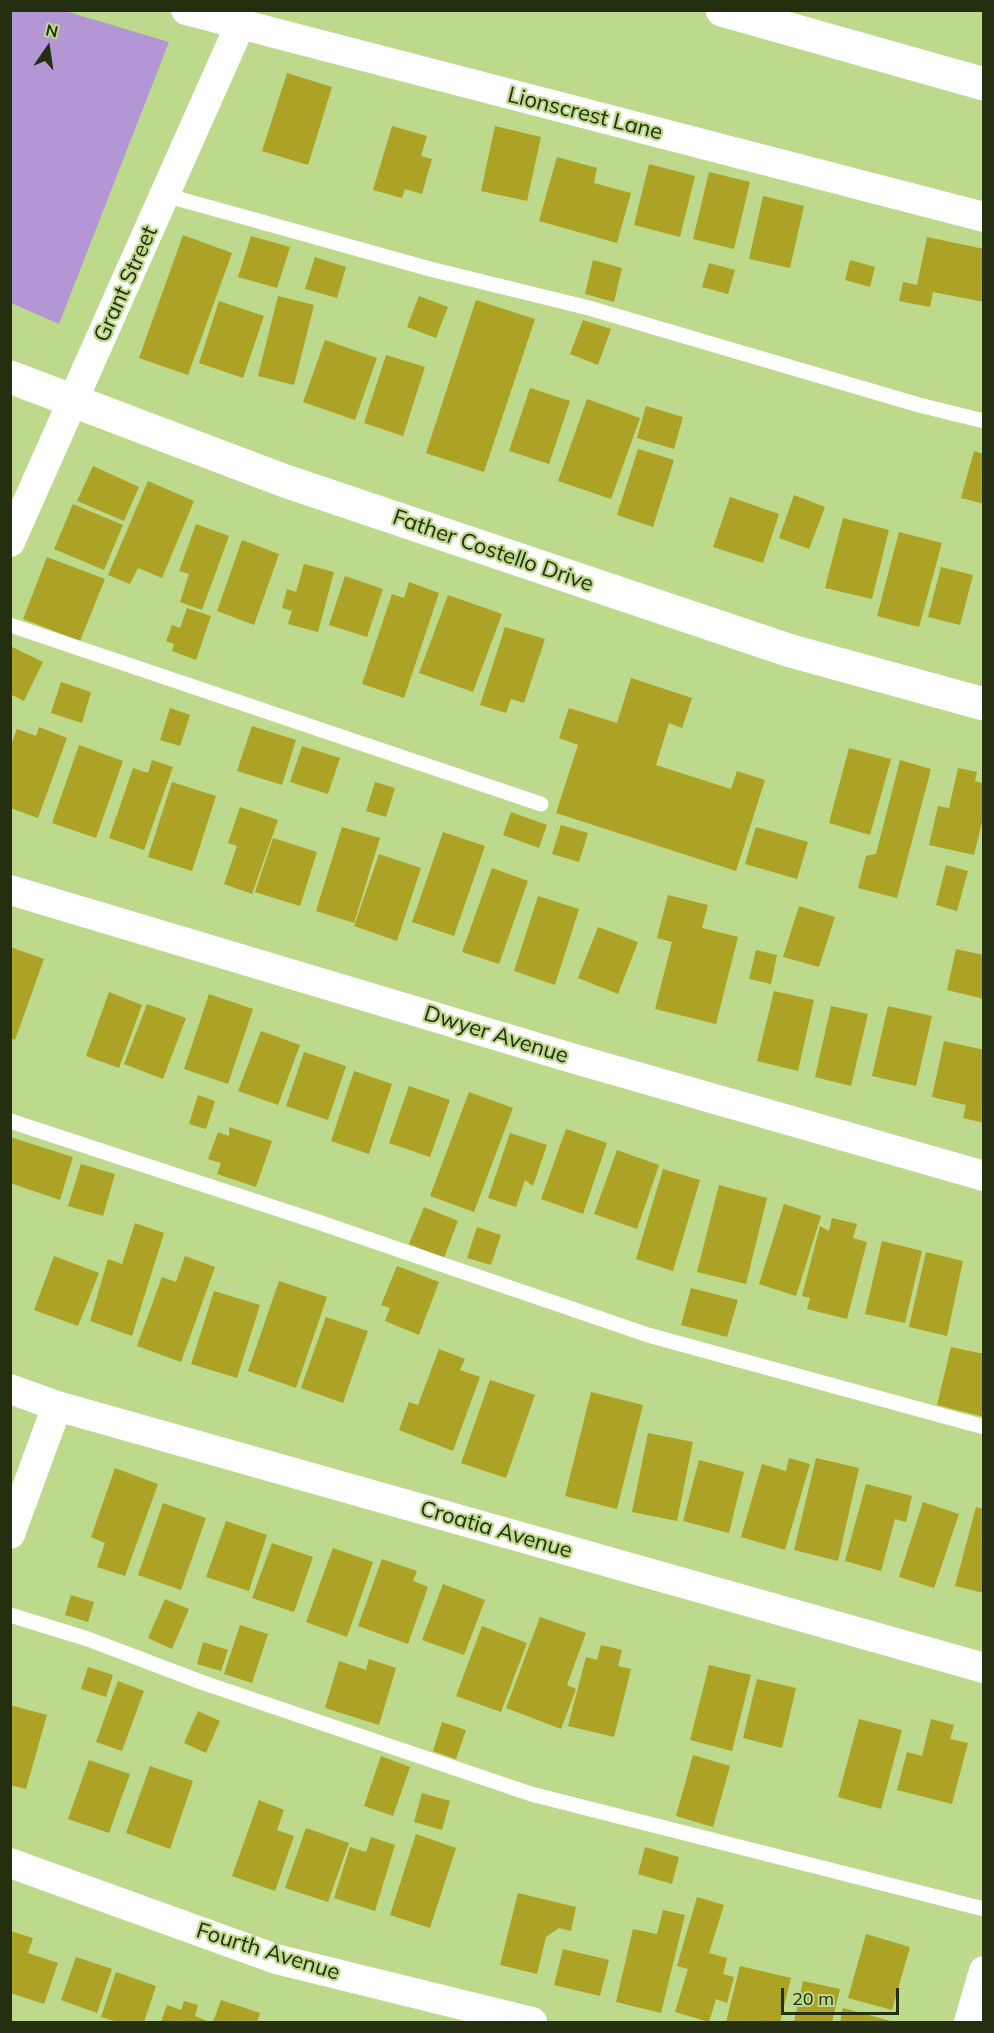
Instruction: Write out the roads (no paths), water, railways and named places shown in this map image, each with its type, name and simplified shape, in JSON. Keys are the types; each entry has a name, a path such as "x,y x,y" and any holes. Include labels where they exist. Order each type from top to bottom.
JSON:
{"street":[{"name":"Lionscrest Lane","path":"186,10 984,218"},
{"path":"722,10 984,84"},
{"name":"Grant Street","path":"10,542 240,25"},
{"name":"Father Costello Drive","path":"10,377 285,481 791,651 984,704"},
{"name":"Dwyer Avenue","path":"10,890 575,1059 984,1176"},
{"name":"Croatia Avenue","path":"10,1389 57,1406 984,1668"},
{"path":"10,1534 57,1406"},
{"name":"Fourth Avenue","path":"10,1863 276,1959 532,2022"},
{"path":"969,2022 984,1971"}],"lane":[{"path":"165,195 430,269 589,308 919,405 984,421"},
{"path":"10,625 542,804"},
{"path":"10,1121 318,1222 648,1335 984,1426"},
{"path":"10,1615 88,1639 201,1682 531,1794 984,1909"}]}
